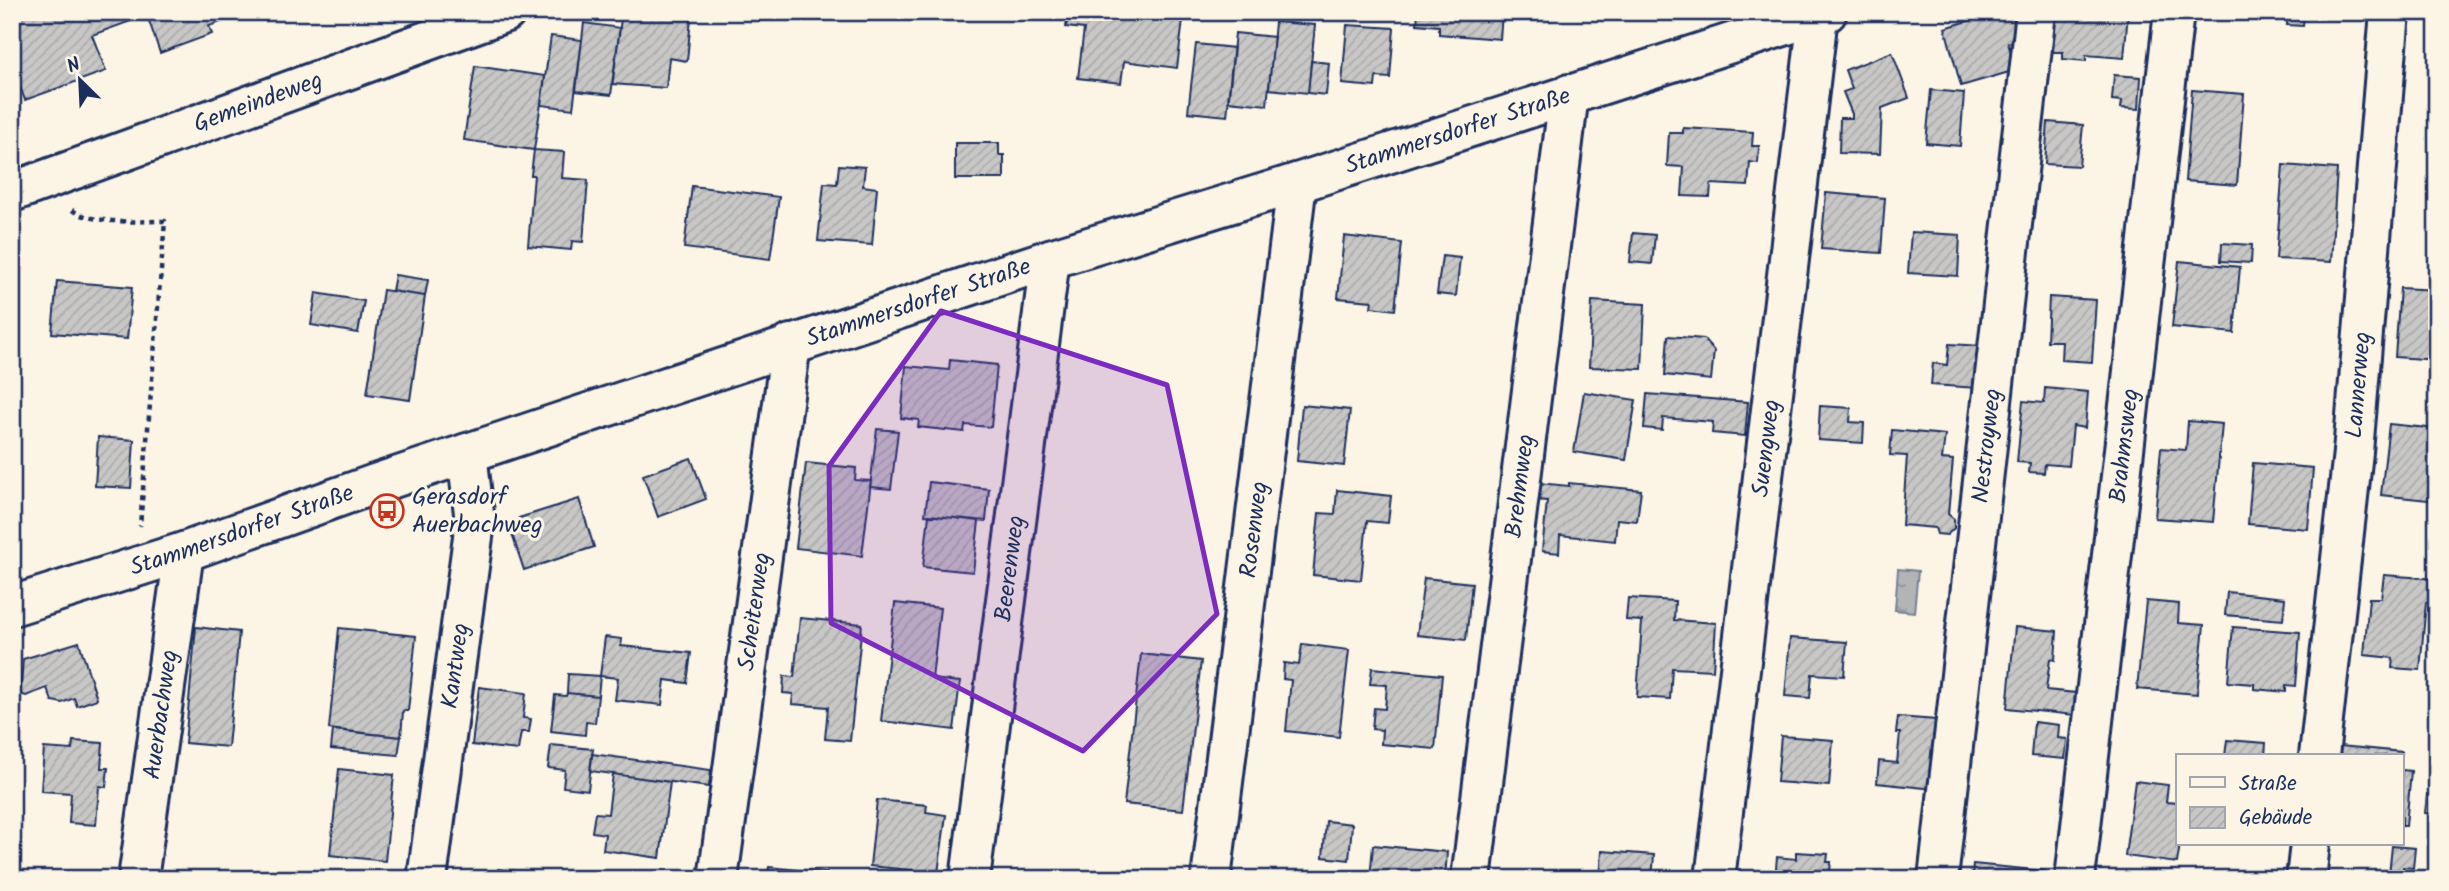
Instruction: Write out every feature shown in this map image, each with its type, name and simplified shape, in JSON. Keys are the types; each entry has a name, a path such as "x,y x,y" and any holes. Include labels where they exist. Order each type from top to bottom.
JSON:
{"street":[{"name":"Gemeindeweg","path":"22,189 506,12"},
{"name":"Nestroyweg","path":"1938,879 2036,12"},
{"name":"Brahmsweg","path":"2075,879 2174,12"},
{"name":"Lannerweg","path":"2319,754 2353,452 2390,12"},
{"name":"Stammersdorfer Straße","path":"12,606 184,552 467,453 1050,259 1297,183 1822,14"},
{"name":"Suengweg","path":"1715,879 1822,14"},
{"name":"Brehmweg","path":"1471,879 1569,94"},
{"name":"Rosenweg","path":"1210,879 1297,183"},
{"name":"Beerenweg","path":"970,879 1050,259"},
{"name":"Scheiterweg","path":"718,879 791,344"},
{"name":"Kantweg","path":"427,879 475,522 467,453"},
{"name":"Auerbachweg","path":"138,879 184,552"},
{"path":"2306,879 2310,846"}],"path":[{"path":"22,189 79,214 115,220 165,220 138,566"}],"highlighted area":[{"path":"941,311 1167,385 1217,614 1083,751 831,623 829,466"}],"water":[{"path":"1898,569 1918,571 1914,612 1895,610"}],"building":[{"path":"33,12 128,12 131,21 92,35 106,71 25,100 12,66 12,20"},
{"path":"146,12 248,12 209,26 212,34 160,53"},
{"path":"622,12 691,18 687,61 669,58 666,88 612,84"},
{"path":"1068,12 1184,12 1177,68 1124,61 1121,83 1078,78 1084,29 1066,27"},
{"path":"1418,12 1502,12 1500,39 1439,34 1439,26 1417,24"},
{"path":"1998,12 2011,12 2019,40 2008,43 2016,70 1961,86 1945,28"},
{"path":"2056,12 2128,13 2124,58 2086,55 2086,61 2063,59 2063,52 2053,52"},
{"path":"2288,12 2304,12 2303,26 2287,25"},
{"path":"1275,22 1315,25 1308,93 1269,89"},
{"path":"584,23 620,28 611,95 576,91"},
{"path":"1347,25 1394,28 1390,78 1376,77 1375,87 1342,84"},
{"path":"1235,33 1274,37 1267,105 1228,101"},
{"path":"551,36 582,40 573,109 541,105"},
{"path":"1196,44 1234,48 1227,116 1188,112"},
{"path":"1892,52 1909,98 1882,108 1880,154 1839,153 1840,118 1852,118 1843,92 1852,89 1845,70"},
{"path":"1311,61 1329,63 1326,95 1308,93"},
{"path":"475,66 545,76 534,150 464,140"},
{"path":"2114,75 2141,77 2139,109 2121,108 2122,101 2112,100"},
{"path":"1931,90 1964,93 1960,146 1926,143"},
{"path":"2192,90 2244,94 2237,185 2185,181"},
{"path":"2048,122 2083,125 2079,166 2045,164"},
{"path":"1683,128 1753,132 1752,146 1759,146 1758,163 1750,162 1748,186 1711,184 1710,197 1682,196 1684,167 1667,166 1669,133 1683,133"},
{"path":"955,143 999,143 999,155 1004,155 1004,179 955,179"},
{"path":"534,150 564,152 562,178 588,180 583,242 572,241 571,250 528,246"},
{"path":"839,165 865,167 863,186 877,188 872,245 818,241 824,183 837,184"},
{"path":"2283,165 2337,169 2331,262 2276,259"},
{"path":"692,186 779,197 770,259 684,248"},
{"path":"1826,193 1885,198 1881,253 1821,249"},
{"path":"1911,232 1960,235 1958,276 1908,273"},
{"path":"1633,233 1655,235 1652,264 1630,262"},
{"path":"1344,236 1402,243 1395,310 1371,307 1372,301 1338,298"},
{"path":"2222,243 2252,245 2251,263 2221,261"},
{"path":"1442,256 1460,258 1456,296 1437,294"},
{"path":"2179,261 2240,267 2234,333 2172,327"},
{"path":"395,275 428,280 425,296 392,291"},
{"path":"57,281 132,287 127,339 52,333"},
{"path":"2400,288 2437,290 2437,360 2395,357"},
{"path":"383,290 425,296 410,400 367,394"},
{"path":"316,293 364,301 358,333 311,325"},
{"path":"2049,297 2096,300 2092,362 2061,360 2062,341 2047,341"},
{"path":"1592,301 1645,304 1642,369 1589,367"},
{"path":"1668,336 1704,339 1714,351 1711,380 1665,375"},
{"path":"1949,344 1982,346 1978,388 1931,385 1933,363 1947,365"},
{"path":"950,360 997,365 991,427 965,425 964,432 918,427 919,420 901,418 906,366 949,370"},
{"path":"2045,388 2088,392 2085,428 2073,426 2069,466 2045,464 2044,473 2029,472 2030,463 2017,462 2023,401 2044,403"},
{"path":"1584,392 1636,400 1626,460 1574,452"},
{"path":"1647,394 1748,402 1745,436 1712,433 1713,422 1663,418 1662,430 1644,428"},
{"path":"1302,405 1350,410 1344,466 1297,461"},
{"path":"1820,406 1851,408 1850,422 1864,423 1863,443 1818,440"},
{"path":"2188,421 2222,424 2213,522 2155,518 2161,448 2186,450"},
{"path":"2389,424 2437,429 2437,501 2381,495"},
{"path":"877,429 898,431 891,489 870,487"},
{"path":"1892,430 1945,435 1942,459 1953,460 1948,514 1954,519 1954,528 1947,535 1937,534 1935,528 1902,525 1907,456 1890,455"},
{"path":"98,437 134,440 131,488 95,486"},
{"path":"691,458 706,499 658,517 643,475"},
{"path":"806,463 856,468 855,480 871,481 862,556 796,548"},
{"path":"2253,463 2313,468 2308,529 2248,524"},
{"path":"929,482 989,489 986,521 925,515"},
{"path":"1538,483 1569,486 1569,483 1641,490 1637,521 1617,519 1615,541 1560,535 1559,553 1542,551 1547,501 1536,500"},
{"path":"1337,490 1391,496 1388,523 1367,521 1361,580 1313,575 1319,513 1335,514"},
{"path":"579,499 594,547 524,570 512,534 516,532 514,526 521,524 519,518"},
{"path":"929,515 979,521 973,572 923,567"},
{"path":"2384,575 2437,579 2437,603 2426,602 2420,670 2392,668 2393,658 2364,655 2369,598 2381,598"},
{"path":"1424,578 1472,583 1466,640 1417,635"},
{"path":"2227,592 2285,598 2283,620 2225,615"},
{"path":"1628,598 1675,601 1674,620 1716,623 1713,670 1672,668 1670,699 1637,697 1642,621 1626,620"},
{"path":"2146,601 2179,604 2178,623 2204,625 2197,694 2137,689"},
{"path":"895,603 940,608 932,679 960,682 954,730 881,721"},
{"path":"800,618 862,624 850,741 825,739 828,707 792,704 793,694 783,693 784,676 794,677"},
{"path":"196,627 239,632 228,747 185,743"},
{"path":"2015,627 2057,631 2055,660 2050,659 2046,690 2076,693 2074,715 2007,708"},
{"path":"2233,627 2300,632 2296,686 2286,685 2286,692 2254,689 2254,684 2228,682"},
{"path":"339,628 416,636 408,711 403,711 401,737 329,729"},
{"path":"605,637 622,639 621,646 691,653 687,683 665,680 662,705 615,700 618,678 600,676"},
{"path":"1790,638 1847,642 1844,676 1812,674 1810,698 1785,696"},
{"path":"79,642 97,699 77,706 74,698 62,703 52,701 47,688 26,696 20,694 23,659"},
{"path":"1302,644 1349,650 1339,737 1286,731 1291,680 1283,679 1284,663 1299,665"},
{"path":"1141,654 1201,661 1183,810 1124,804"},
{"path":"1372,668 1442,675 1435,749 1381,744 1382,730 1372,729 1374,708 1385,709 1387,685 1370,684"},
{"path":"568,674 600,676 598,696 567,693"},
{"path":"479,687 526,693 523,718 531,719 529,732 521,732 518,750 472,745"},
{"path":"567,693 598,696 595,723 586,722 585,735 551,731 555,695 566,696"},
{"path":"1898,717 1936,720 1935,736 1940,736 1934,789 1877,783 1879,761 1897,763 1900,733 1896,733"},
{"path":"2034,722 2059,725 2058,738 2067,739 2065,759 2031,756"},
{"path":"333,730 401,737 398,755 331,749"},
{"path":"1781,736 1833,740 1829,786 1777,782"},
{"path":"2227,740 2266,743 2265,754 2225,754"},
{"path":"73,741 103,743 101,768 108,768 106,787 99,786 96,825 69,823 71,793 41,791 44,748 72,750"},
{"path":"551,745 593,749 588,790 563,787 565,770 548,768"},
{"path":"2340,746 2402,752 2402,754 2339,754"},
{"path":"592,754 711,770 709,787 590,771"},
{"path":"339,769 394,775 385,861 330,855"},
{"path":"2404,770 2411,771 2404,826"},
{"path":"613,774 670,782 660,858 603,850 605,834 592,832 595,813 608,814"},
{"path":"2135,781 2168,785 2166,802 2176,803 2176,846 2180,846 2177,863 2125,856"},
{"path":"2427,794 2437,795 2437,814 2425,813"},
{"path":"877,800 927,805 926,812 946,815 938,873 870,866"},
{"path":"1326,821 1352,824 1349,860 1323,857"},
{"path":"1373,845 1447,852 1445,879 1370,879"},
{"path":"2392,846 2415,848 2413,868 2403,867 2403,876 2389,875"},
{"path":"1602,851 1654,855 1652,879 1600,879"},
{"path":"1796,852 1828,854 1827,862 1831,862 1829,879 1775,879 1777,857 1796,859"},
{"path":"1973,864 2045,871 2044,879 1972,879"},
{"path":"769,867 827,873 826,879 767,879"},
{"path":"498,869 535,873 535,879 497,879"}],"place":[{"name":"Gerasdorf Auerbachweg","path":"387,511"}]}
